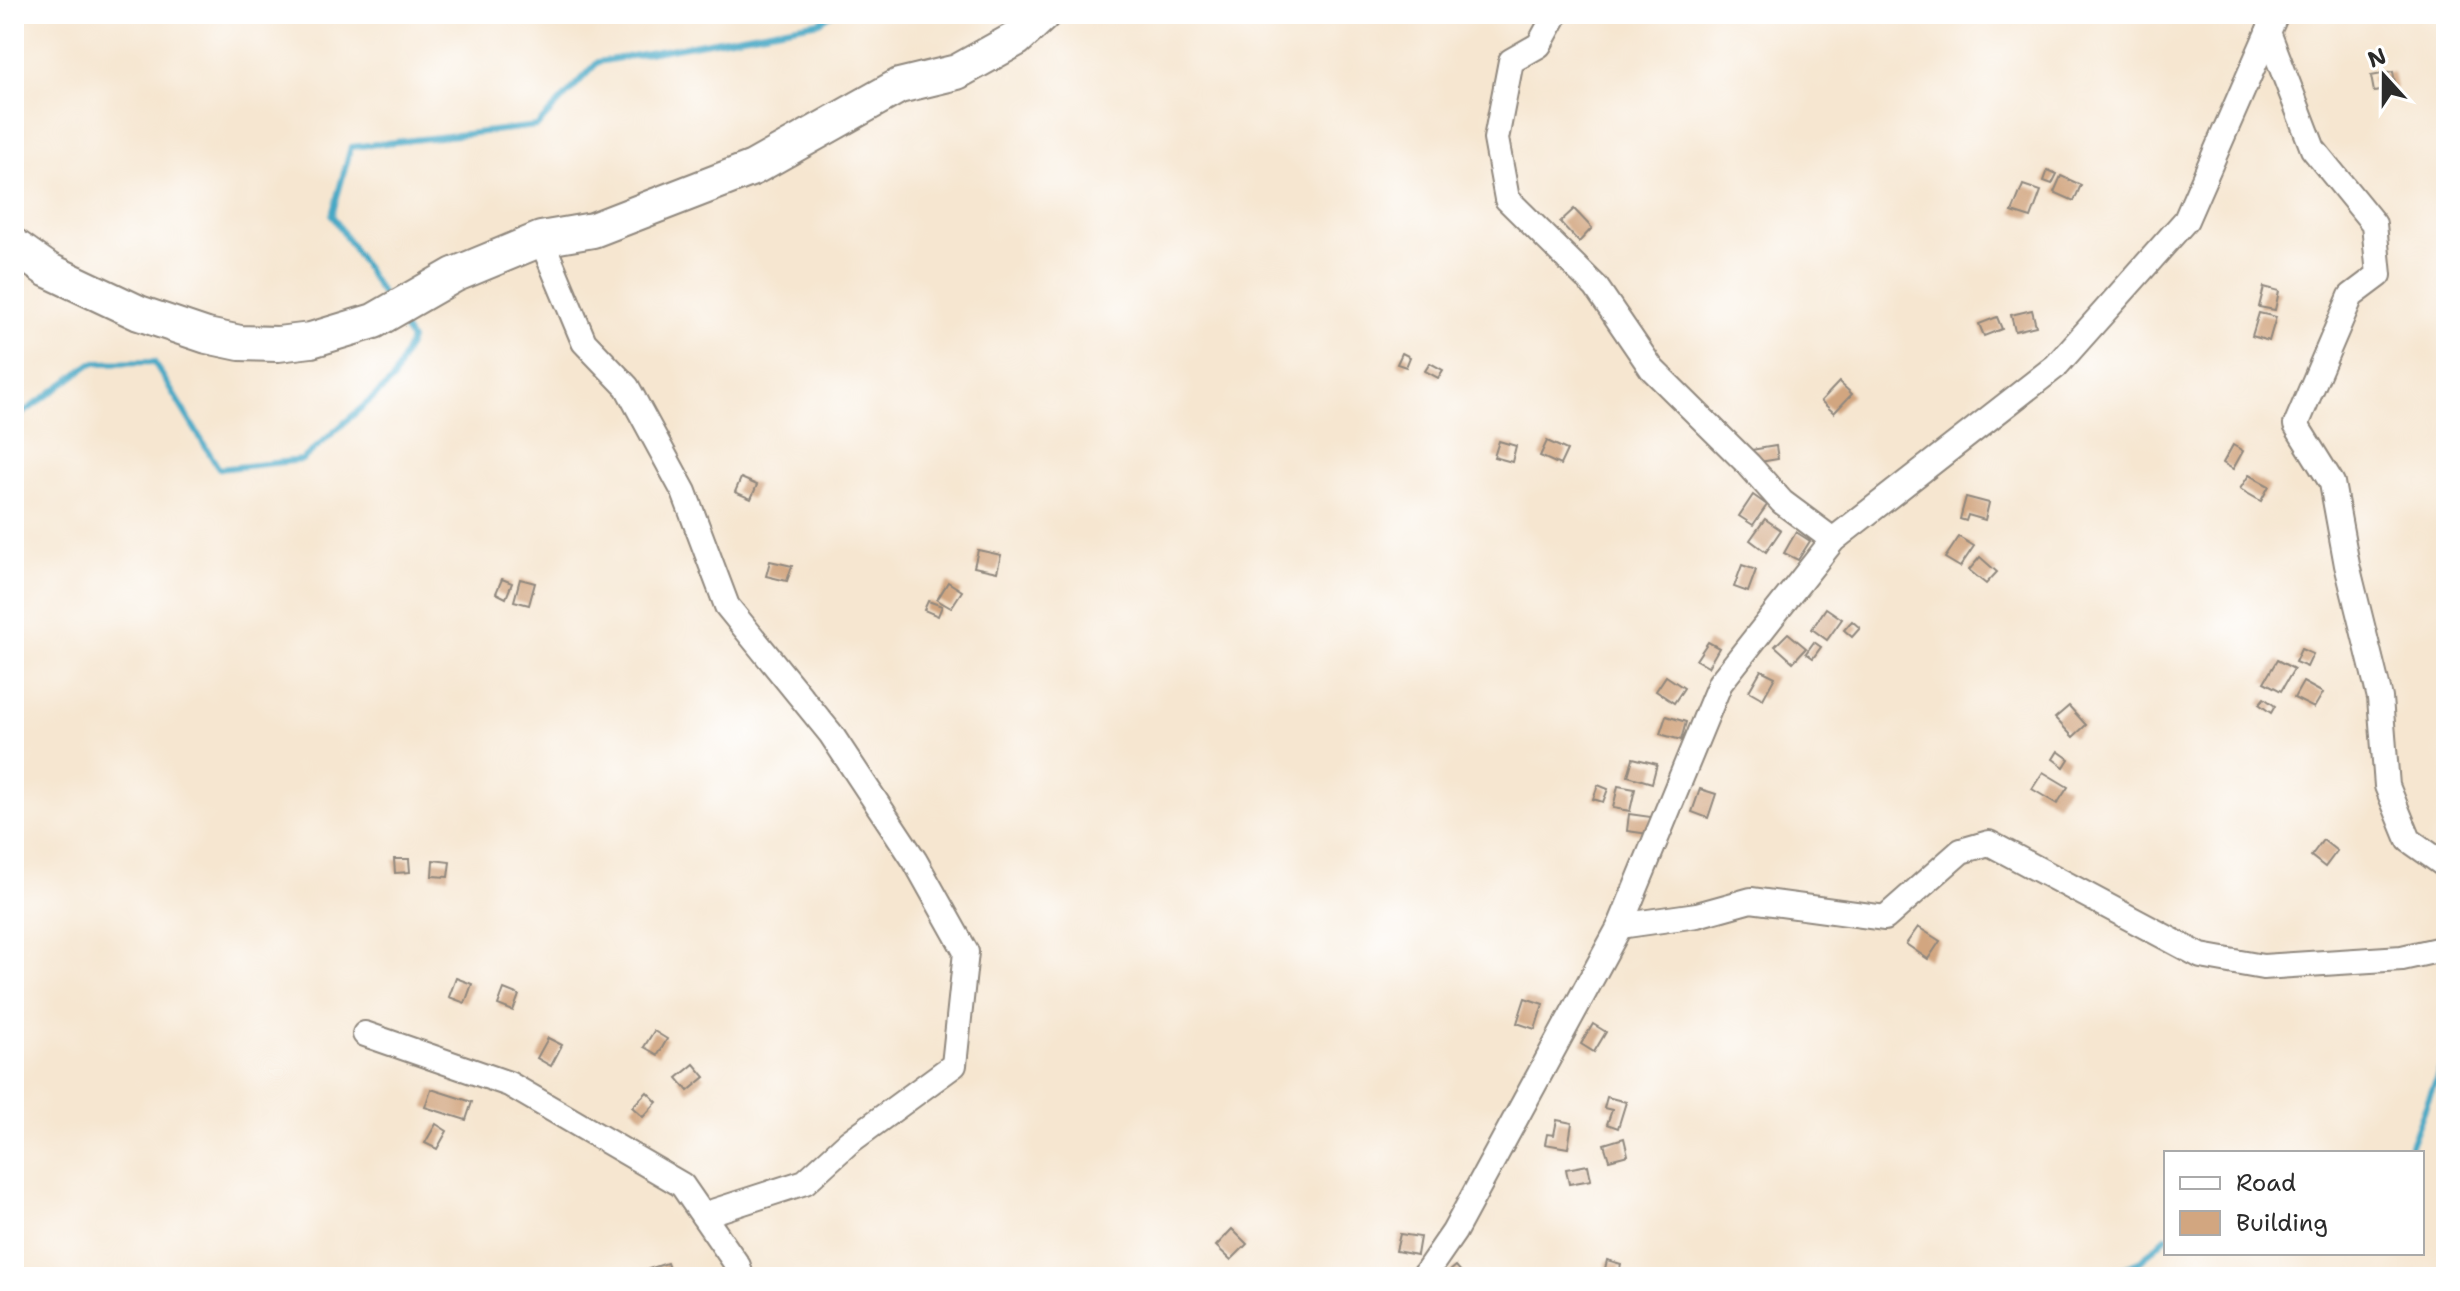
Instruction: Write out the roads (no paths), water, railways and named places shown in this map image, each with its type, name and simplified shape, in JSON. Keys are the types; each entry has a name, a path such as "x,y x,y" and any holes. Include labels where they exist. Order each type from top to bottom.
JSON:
{"main road":[{"path":"14,246 48,270 139,313 207,336 240,343 278,344 311,340 374,321 454,275 541,239 593,230 753,168 899,86 957,72 1016,39 1043,14"}],"street":[{"path":"1556,14 1539,45 1511,61 1496,139 1507,199 1596,287 1652,369 1782,502 1833,540"},
{"path":"1423,1277 1454,1232 1620,926 1720,683 1833,540 2056,366 2186,220 2272,23"},
{"path":"2272,23 2313,149 2374,224 2379,275 2351,296 2296,425 2332,483 2347,565 2380,698 2387,786 2409,840 2446,866"},
{"path":"541,239 584,342 627,387 684,492 727,606 831,734 915,861 966,952 954,1065 849,1142 805,1182 703,1215"},
{"path":"1620,926 1697,915 1751,900 1885,918 1961,851 1989,843 2201,956 2263,967 2402,958 2446,948"},
{"path":"365,1034 509,1084 682,1185 738,1266 741,1277"}],"waterway":[{"path":"386,300 332,215 351,147 537,126 598,62 820,22 832,14"},
{"path":"14,424 19,416 92,363 154,362 219,469 302,460 392,381 411,340 398,319"},
{"path":"2409,1151 2446,1060"},
{"path":"2103,1277 2141,1261 2164,1239"}]}
